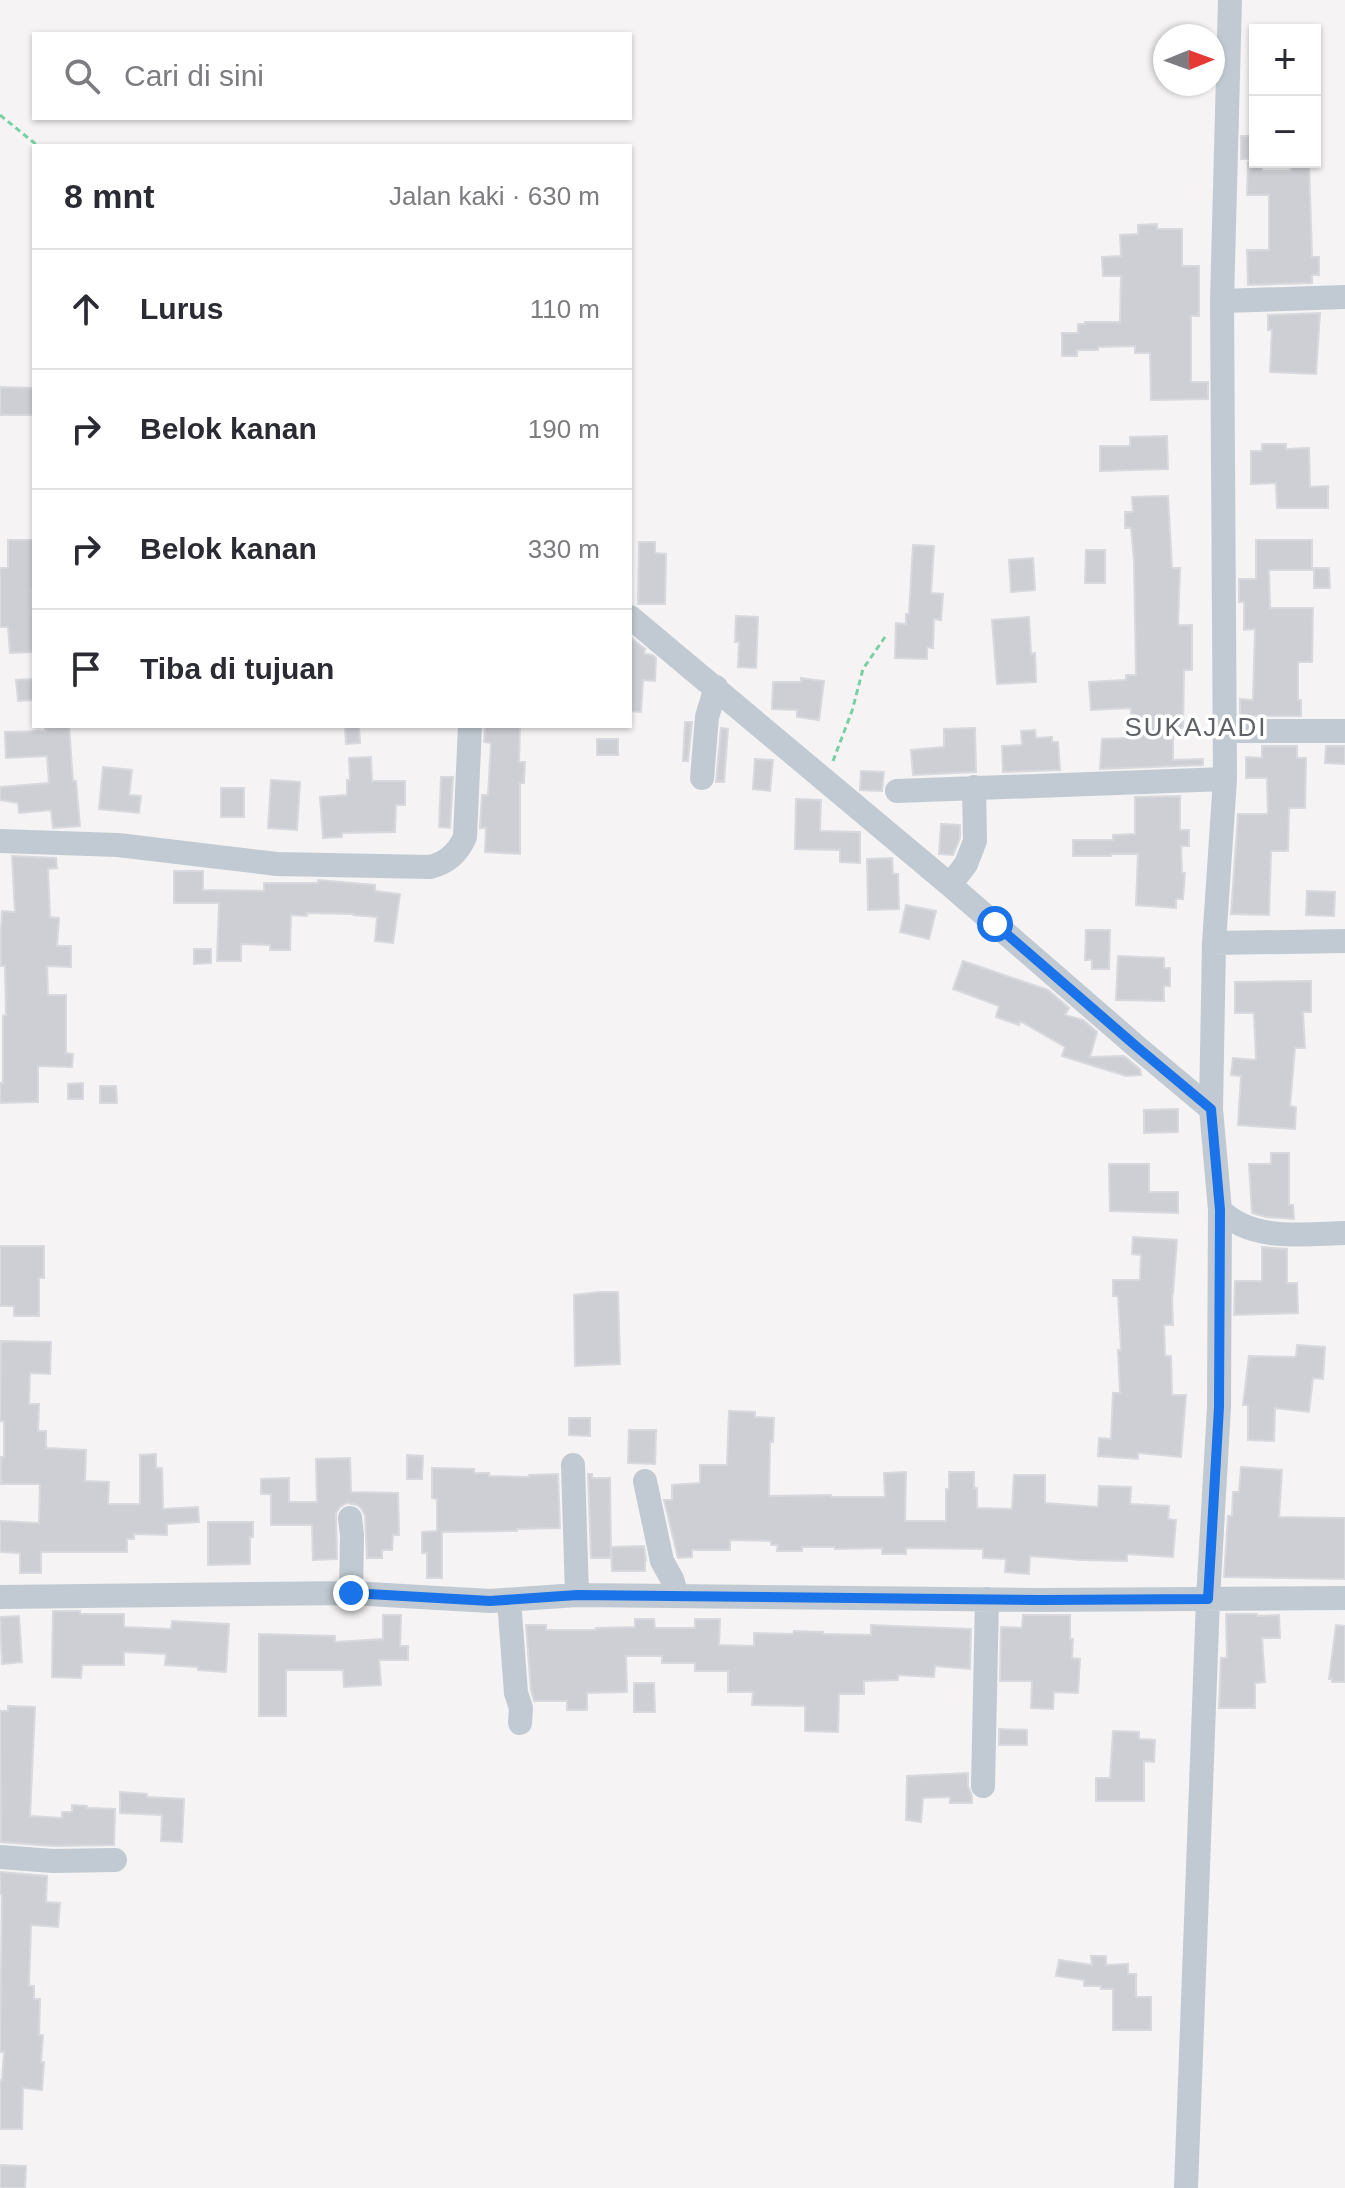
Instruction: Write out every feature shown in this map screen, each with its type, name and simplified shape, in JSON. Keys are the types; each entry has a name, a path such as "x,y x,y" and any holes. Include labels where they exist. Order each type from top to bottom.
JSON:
{"street":[{"path":"1186,2188 1208,1599 1219,1407 1220,1210 1211,1109 1214,943 1225,779 1222,301 1230,0"},
{"path":"1222,301 1345,297"},
{"path":"632,619 1211,1109"},
{"path":"702,778 707,717 716,687"},
{"path":"0,841 118,845 277,864 430,867 441,864 459,850 465,837 470,728"},
{"path":"1225,731 1345,731"},
{"path":"897,791 1225,779"},
{"path":"950,885 966,864 975,841 974,787"},
{"path":"1214,943 1345,941"},
{"path":"1220,1210 1230,1220 1259,1231 1283,1234 1345,1233"},
{"path":"573,1465 577,1595"},
{"path":"645,1481 662,1561 677,1596"},
{"path":"350,1518 351,1593"},
{"path":"0,1597 351,1593 490,1601 577,1595 1345,1598"},
{"path":"983,1786 987,1599"},
{"path":"509,1600 520,1723"},
{"path":"0,1857 53,1861 115,1860"}],"path":[{"path":"0,115 36,144"},
{"path":"832,785 833,759 852,711 863,669 885,637"}],"building":[{"path":"1241,136 1249,136 1249,159 1241,159"},
{"path":"1248,162 1249,168 1262,168 1262,171 1309,168 1312,257 1319,257 1319,275 1312,275 1312,283 1248,285 1247,250 1269,250 1269,195 1247,195"},
{"path":"1157,224 1157,229 1182,229 1182,266 1199,266 1199,316 1191,316 1191,382 1208,382 1208,399 1151,400 1150,353 1135,353 1135,346 1098,347 1098,350 1077,350 1077,356 1062,356 1062,333 1078,333 1078,324 1085,322 1120,322 1121,276 1103,276 1102,257 1121,256 1120,235 1138,234 1138,225"},
{"path":"1320,313 1316,374 1270,372 1272,330 1268,330 1268,315"},
{"path":"0,387 32,388 32,415 0,415"},
{"path":"1167,436 1168,469 1100,471 1100,446 1130,446 1130,437"},
{"path":"1262,444 1286,444 1286,449 1309,448 1310,487 1328,486 1328,508 1277,508 1276,483 1251,484 1251,451 1262,451"},
{"path":"1168,496 1172,568 1180,568 1178,625 1192,625 1192,670 1184,670 1183,728 1173,728 1173,760 1203,759 1203,765 1100,769 1102,739 1131,738 1131,708 1091,710 1089,682 1126,680 1126,675 1136,675 1134,560 1131,528 1125,528 1125,512 1133,512 1132,497"},
{"path":"8,540 32,540 32,652 10,653 8,627 0,627 0,568 8,568"},
{"path":"1256,540 1312,540 1312,570 1269,570 1270,608 1313,608 1312,662 1298,662 1301,716 1240,716 1240,699 1253,700 1255,629 1244,630 1244,602 1239,602 1239,579 1256,579"},
{"path":"639,542 655,542 655,553 666,554 665,604 638,604"},
{"path":"913,545 934,546 931,593 943,594 941,620 934,619 933,648 927,647 927,659 895,658 896,623 906,624 906,614 909,614"},
{"path":"1086,550 1105,550 1105,583 1085,583"},
{"path":"1033,558 1035,590 1011,592 1009,560"},
{"path":"1314,568 1329,568 1330,588 1314,588"},
{"path":"736,616 758,617 756,668 738,667"},
{"path":"1029,617 1036,682 997,684 992,620"},
{"path":"632,639 645,649 644,654 656,658 655,681 643,680 641,712 632,711"},
{"path":"801,678 824,681 819,720 797,717 797,710 772,709 773,682 801,682"},
{"path":"32,679 32,700 18,701 16,680"},
{"path":"685,722 692,722 688,761 683,761"},
{"path":"45,728 69,728 80,826 53,828 51,810 19,813 18,803 0,800 0,787 49,783 47,756 6,758 5,732 46,731"},
{"path":"345,728 359,728 360,743 346,744"},
{"path":"485,728 520,728 519,762 525,762 524,783 520,783 520,854 485,852 486,828 480,828 482,795 488,795 491,743 484,742"},
{"path":"721,728 728,729 724,782 716,782"},
{"path":"975,728 976,772 913,775 911,750 944,747 944,729"},
{"path":"1035,730 1036,738 1052,737 1052,742 1058,742 1060,770 1003,772 1002,746 1022,745 1021,731"},
{"path":"597,739 618,739 618,755 597,755"},
{"path":"1262,746 1297,746 1297,758 1306,758 1305,808 1289,808 1288,851 1271,851 1269,915 1231,914 1238,814 1268,814 1267,778 1246,778 1246,757 1262,758"},
{"path":"1326,746 1345,746 1345,764 1325,763"},
{"path":"371,757 372,781 405,781 405,805 396,805 395,832 342,833 342,837 323,838 320,797 347,795 349,758"},
{"path":"755,759 773,760 770,791 753,789"},
{"path":"103,767 132,770 129,795 141,796 139,813 99,809"},
{"path":"861,771 884,772 882,791 860,790"},
{"path":"441,777 453,777 450,828 439,827"},
{"path":"271,780 300,782 297,830 268,828"},
{"path":"221,788 244,788 244,817 221,817"},
{"path":"1180,796 1180,830 1189,830 1189,846 1181,846 1182,873 1185,873 1183,899 1176,899 1176,908 1136,905 1138,854 1073,856 1073,840 1113,840 1113,835 1135,834 1135,797"},
{"path":"796,799 821,800 820,831 860,832 860,863 840,862 840,850 795,849"},
{"path":"941,824 960,825 960,838 953,855 939,854"},
{"path":"12,856 56,858 57,868 48,869 50,917 59,918 57,946 71,946 71,967 47,966 48,995 66,995 66,1053 73,1054 72,1067 38,1066 38,1102 0,1103 3,1016 6,1015 1,931 2,911 15,912"},
{"path":"892,858 893,874 898,874 899,909 868,910 867,859"},
{"path":"174,871 203,871 203,890 264,891 264,883 318,883 318,880 375,885 375,891 400,894 393,943 375,941 377,917 307,913 307,916 291,915 290,950 270,950 270,945 241,944 241,961 217,961 219,903 174,903"},
{"path":"1307,891 1335,892 1334,916 1306,915"},
{"path":"906,905 936,911 929,939 900,932"},
{"path":"1086,930 1110,930 1109,969 1092,969 1092,960 1085,960"},
{"path":"194,949 211,949 211,963 194,964"},
{"path":"1118,956 1164,958 1164,968 1170,968 1170,986 1164,986 1164,1001 1116,1000"},
{"path":"963,961 1048,990 1069,1008 1065,1015 1083,1020 1097,1032 1090,1057 1124,1056 1140,1069 1141,1075 1126,1076 1062,1056 1065,1047 1020,1021 1019,1025 996,1017 999,1006 953,989"},
{"path":"1311,981 1311,1012 1303,1012 1305,1048 1295,1048 1290,1106 1296,1107 1295,1129 1238,1125 1241,1076 1231,1075 1233,1058 1256,1060 1254,1013 1235,1013 1235,982"},
{"path":"83,1083 83,1099 68,1099 68,1084"},
{"path":"100,1086 116,1086 117,1103 100,1103"},
{"path":"1178,1109 1178,1132 1144,1133 1144,1110"},
{"path":"1271,1153 1289,1153 1289,1205 1293,1205 1294,1219 1252,1213 1249,1164 1271,1164"},
{"path":"1109,1164 1149,1164 1149,1192 1178,1192 1178,1213 1110,1211"},
{"path":"1133,1237 1177,1240 1172,1294 1173,1325 1164,1325 1165,1356 1171,1356 1172,1395 1186,1395 1181,1457 1138,1453 1138,1459 1098,1456 1099,1438 1111,1439 1113,1393 1120,1393 1118,1296 1113,1296 1113,1280 1140,1280 1141,1255 1132,1254"},
{"path":"0,1246 44,1246 44,1278 39,1278 39,1316 14,1316 14,1306 0,1306"},
{"path":"1262,1247 1287,1249 1287,1283 1297,1283 1298,1313 1234,1315 1235,1281 1262,1281"},
{"path":"618,1292 620,1364 575,1366 574,1295"},
{"path":"1,1341 51,1342 50,1374 30,1373 29,1404 39,1404 38,1431 46,1431 46,1448 86,1450 85,1481 109,1482 108,1504 140,1504 140,1455 156,1454 156,1468 162,1468 163,1509 198,1507 199,1522 167,1524 167,1535 134,1534 134,1539 127,1539 127,1552 41,1552 41,1573 20,1573 20,1553 0,1552 0,1521 39,1523 40,1485 1,1484 4,1421 0,1421"},
{"path":"1297,1345 1325,1347 1323,1379 1313,1378 1309,1412 1275,1408 1274,1441 1248,1440 1248,1405 1243,1405 1249,1356 1296,1357"},
{"path":"729,1411 755,1412 755,1417 774,1418 773,1442 770,1442 769,1496 885,1497 884,1473 906,1472 905,1521 946,1521 949,1472 974,1472 977,1508 1012,1509 1014,1475 1045,1475 1045,1503 1098,1507 1099,1486 1131,1487 1130,1504 1169,1506 1168,1519 1176,1520 1173,1557 1127,1554 1127,1561 1030,1556 1029,1574 1005,1572 1006,1559 983,1558 983,1549 906,1548 906,1554 882,1554 882,1548 802,1547 802,1551 777,1551 778,1545 771,1545 771,1541 730,1540 730,1550 692,1550 692,1557 678,1558 664,1500 672,1500 672,1485 700,1483 700,1465 727,1465"},
{"path":"569,1418 590,1418 590,1436 569,1435"},
{"path":"629,1430 656,1430 655,1464 628,1463"},
{"path":"407,1455 423,1456 422,1479 407,1479"},
{"path":"350,1458 351,1492 398,1493 399,1535 393,1535 392,1550 382,1550 382,1558 367,1558 365,1515 357,1505 347,1503 336,1513 337,1559 313,1560 312,1525 271,1525 271,1494 261,1494 261,1479 289,1478 289,1502 317,1502 316,1459"},
{"path":"1241,1467 1282,1470 1279,1517 1345,1518 1345,1579 1224,1577 1228,1516 1232,1516 1233,1492 1239,1492"},
{"path":"432,1468 474,1469 474,1473 489,1473 489,1476 558,1474 560,1528 442,1532 442,1578 427,1578 427,1553 422,1553 422,1532 437,1531 437,1499 432,1498"},
{"path":"588,1474 592,1474 592,1478 610,1478 611,1558 591,1558"},
{"path":"208,1522 253,1522 250,1564 208,1565"},
{"path":"644,1546 645,1571 612,1571 611,1547"},
{"path":"53,1611 124,1614 124,1627 171,1629 172,1621 229,1624 226,1672 165,1665 166,1654 124,1652 124,1665 82,1665 81,1678 52,1677"},
{"path":"1226,1614 1279,1615 1280,1638 1262,1638 1265,1682 1255,1683 1255,1708 1219,1708 1221,1658 1227,1658"},
{"path":"383,1615 401,1615 400,1646 408,1646 408,1660 379,1660 381,1685 344,1687 343,1670 286,1670 286,1716 259,1716 259,1634 335,1636 335,1642 383,1639"},
{"path":"1023,1615 1070,1615 1072,1658 1080,1659 1078,1693 1054,1692 1053,1709 1031,1708 1032,1681 1000,1681 1001,1627 1022,1628"},
{"path":"19,1616 22,1662 2,1664 0,1617"},
{"path":"635,1619 654,1619 655,1628 695,1628 695,1619 720,1619 719,1645 754,1646 754,1633 793,1634 794,1631 871,1635 871,1625 971,1629 970,1669 935,1666 934,1677 898,1675 898,1680 864,1681 864,1694 839,1694 838,1732 805,1731 805,1706 752,1705 753,1692 728,1692 728,1671 695,1671 695,1663 662,1663 662,1656 626,1656 627,1692 587,1693 587,1710 567,1710 567,1701 534,1701 526,1625 546,1625 546,1630 596,1630 635,1627"},
{"path":"1336,1625 1345,1626 1345,1682 1329,1679"},
{"path":"634,1683 654,1683 655,1712 634,1712"},
{"path":"8,1706 35,1707 30,1816 62,1818 62,1812 72,1812 72,1805 115,1809 114,1845 53,1846 1,1842 0,1711 8,1711"},
{"path":"999,1729 1027,1730 1027,1745 999,1745"},
{"path":"1113,1731 1139,1732 1139,1739 1155,1740 1154,1762 1144,1761 1144,1801 1096,1801 1096,1778 1110,1778"},
{"path":"968,1773 972,1803 950,1803 950,1797 923,1798 921,1822 906,1820 907,1776"},
{"path":"120,1792 184,1799 182,1842 161,1841 162,1815 120,1813"},
{"path":"0,1872 47,1876 46,1902 60,1903 58,1927 31,1925 29,1986 34,1986 34,1999 40,1999 39,2035 43,2035 41,2062 44,2062 42,2090 23,2088 22,2129 0,2129 0,2080 4,2052 0,2052"},
{"path":"1091,1956 1106,1956 1106,1965 1128,1964 1128,1974 1136,1974 1136,1997 1151,1997 1151,2030 1113,2030 1113,1989 1084,1986 1084,1980 1056,1976 1059,1960 1092,1965"},
{"path":"0,2165 26,2166 25,2188 0,2188"}],"district":[{"name":"SUKAJADI","path":"1196,727"}],"route":[{"path":"351,1593 490,1601 577,1595 1208,1599 1219,1407 1220,1210 1211,1109 995,924"}]}
